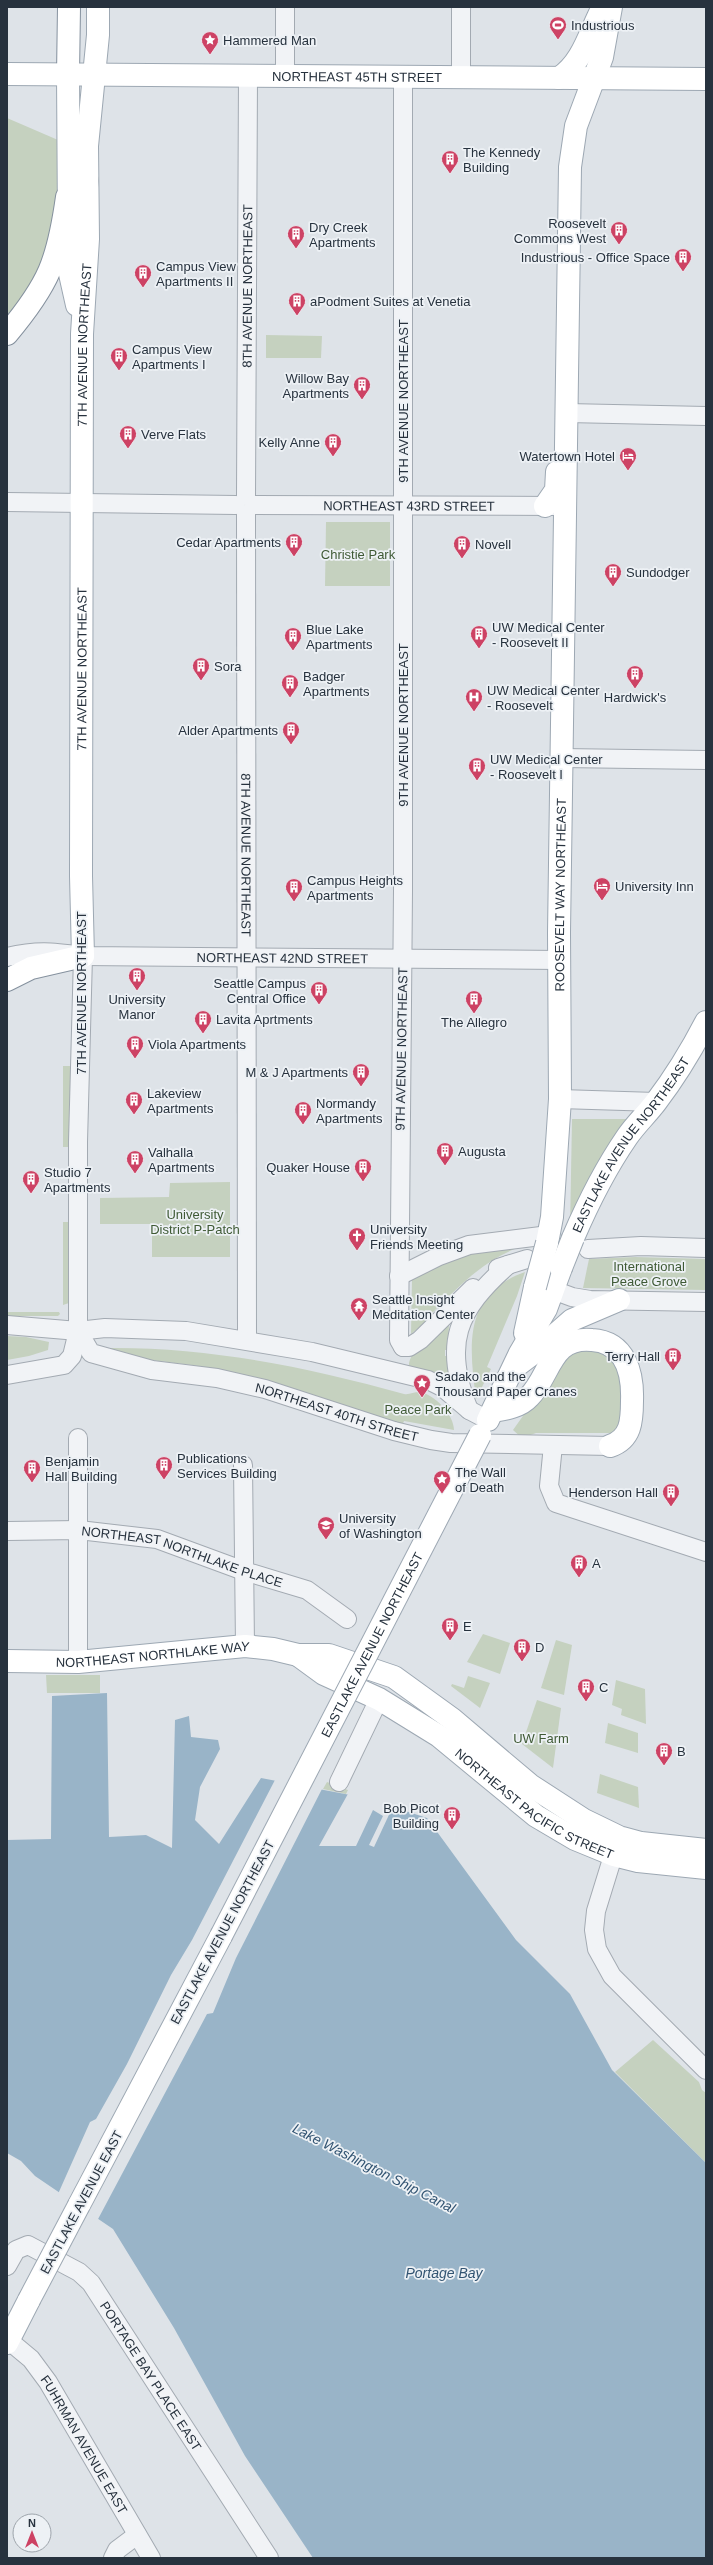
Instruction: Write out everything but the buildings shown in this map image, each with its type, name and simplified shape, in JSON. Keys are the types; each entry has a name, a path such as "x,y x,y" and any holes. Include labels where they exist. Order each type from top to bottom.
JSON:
{"main road":[{"path":"69,7 67,264 82,334"},
{"name":"7TH AVENUE NORTHEAST","path":"83,956 81,876 82,334 88,240 88,130 94,76 98,7"},
{"path":"559,78 576,62 603,7"},
{"path":"555,506 558,452 567,438 571,152 576,126 596,78 602,57 611,7"},
{"name":"NORTHEAST 45TH STREET","path":"7,74 94,76 706,79"},
{"path":"7,334 33,303 50,289 67,264 77,240 87,181"},
{"path":"33,303 57,255 67,197"},
{"name":"ROOSEVELT WAY NORTHEAST","path":"544,1289 549,1278 551,1258 548,1239 553,1204 560,1099 559,960 562,758 555,506"},
{"path":"7,980 31,968 83,956"},
{"name":"EASTLAKE AVENUE NORTHEAST","path":"544,1289 581,1244 598,1185 617,1151 639,1121 656,1102 689,1053 706,1022"},
{"path":"517,1360 544,1289"},
{"path":"517,1360 539,1349 572,1320 619,1300"},
{"path":"482,1419 513,1407 530,1397 552,1359 565,1346 583,1340 602,1341 610,1345 623,1357 631,1373 632,1382 631,1426 622,1440 610,1446"},
{"name":"EASTLAKE AVENUE NORTHEAST","path":"155,2061 482,1419 517,1360"},
{"name":"NORTHEAST NORTHLAKE WAY","path":"7,1661 78,1662 245,1646 273,1649 298,1656 329,1656 394,1677"},
{"name":"NORTHEAST NORTHLAKE WAY","path":"298,1656 324,1674 379,1699"},
{"name":"NORTHEAST PACIFIC STREET","path":"394,1677 452,1719 547,1797 584,1820 617,1846 658,1864 706,1868"},
{"name":"NORTHEAST PACIFIC STREET","path":"379,1699 439,1736 536,1816 575,1839 617,1846 706,1850"},
{"name":"EASTLAKE AVENUE EAST","path":"8,2340 155,2061"}],"street":[{"path":"285,7 285,77"},
{"path":"461,7 461,78"},
{"name":"8TH AVENUE NORTHEAST","path":"247,1340 245,505 248,76"},
{"name":"9TH AVENUE NORTHEAST","path":"403,77 402,959 399,1276 399,1340 403,1347"},
{"path":"567,414 706,416"},
{"name":"NORTHEAST 43RD STREET","path":"7,502 82,504 555,506"},
{"path":"562,758 706,760"},
{"name":"NORTHEAST 42ND STREET","path":"7,956 35,951 52,951 83,956 559,960"},
{"name":"7TH AVENUE NORTHEAST","path":"78,1331 78,1142 83,956"},
{"path":"560,1099 656,1102"},
{"path":"399,1276 439,1256 469,1245 548,1239"},
{"path":"581,1244 706,1248"},
{"path":"393,1370 403,1347 409,1347 420,1340 481,1279 498,1268 527,1259"},
{"path":"482,1419 458,1377 456,1356 458,1333 475,1297 508,1265"},
{"path":"544,1289 581,1299 706,1302"},
{"path":"7,1325 78,1331 105,1328 143,1328 186,1331 247,1340 393,1370 436,1383 482,1419"},
{"path":"7,1375 64,1365 72,1356 78,1331"},
{"name":"NORTHEAST 40TH STREET","path":"78,1331 91,1353 152,1370 217,1378 266,1389 411,1436 451,1443 610,1446"},
{"path":"78,1438 78,1662"},
{"path":"553,1445 549,1486 556,1503 706,1552"},
{"path":"243,1465 245,1646"},
{"name":"NORTHEAST NORTHLAKE PLACE","path":"7,1531 79,1530 157,1539 244,1571 307,1590 347,1619"},
{"path":"339,1782 379,1699"},
{"path":"617,1846 595,1920 595,1939 601,1959 612,1976 706,2070"},
{"name":"PORTAGE BAY PLACE EAST","path":"7,2266 16,2250 28,2245 79,2272 90,2282 269,2558"},
{"name":"FUHRMAN AVENUE EAST","path":"8,2340 31,2359 48,2382 151,2558"},
{"path":"113,2558 117,2550 137,2535"}],"green space":[{"path":"7,118 58,140 58,213 38,283 7,316"},
{"path":"266,335 322,336 321,358 266,358"},
{"name":"Christie Park","path":"326,522 390,522 390,586 325,586"},
{"path":"63,1066 70,1066 70,1147 63,1147"},
{"path":"572,1119 632,1119 570,1229"},
{"name":"University District P-Patch","path":"230,1182 230,1257 152,1257 152,1224 100,1224 100,1198 169,1197 170,1183"},
{"path":"63,1222 70,1222 69,1303 63,1305"},
{"path":"520,1247 494,1260 470,1277 428,1317 430,1319 411,1334 412,1278 472,1251"},
{"name":"International Peace Grove","path":"635,1257 706,1259 706,1290 583,1288 589,1259"},
{"path":"525,1272 517,1296 487,1367 491,1369 476,1399 472,1359 472,1341 480,1308 490,1294 505,1282"},
{"path":"7,1312 59,1312 60,1314 58,1316 7,1316"},
{"path":"449,1324 448,1350 445,1350 445,1356 448,1356 448,1382 409,1366 413,1354 418,1348"},
{"path":"7,1336 26,1337 49,1342 48,1350 29,1356 7,1360"},
{"path":"597,1347 620,1365 626,1421 614,1433 536,1433 522,1438 513,1430 567,1354"},
{"name":"Peace Park","path":"108,1348 183,1351 257,1360 331,1375 404,1394 419,1392 431,1397 442,1406 451,1418 454,1430 404,1421 402,1426 301,1393 224,1371 122,1355 112,1352"},
{"path":"483,1634 510,1643 500,1674 467,1662"},
{"name":"UW Farm","path":"556,1640 572,1645 564,1695 541,1688"},
{"path":"46,1675 100,1675 100,1693 47,1693"},
{"path":"468,1676 490,1683 480,1708 451,1686 452,1684 464,1688"},
{"path":"616,1680 645,1689 646,1724 621,1715 622,1709 612,1705"},
{"name":"UW Farm","path":"537,1700 561,1708 553,1768 522,1744"},
{"name":"UW Farm","path":"608,1723 638,1733 638,1753 605,1743"},
{"path":"600,1774 638,1787 639,1808 597,1793"},
{"path":"327,1782 348,1790 346,1794 323,1789"},
{"path":"653,2040 699,2082 702,2090 706,2093 706,2163 615,2072"}],"water":[{"name":"Portage Bay","path":"107,1693 109,1837 146,1835 172,1848 175,1720 189,1716 191,1737 218,1740 220,1749 200,1787 195,1820 219,1844 261,1778 366,1798 427,1818 516,1940 570,1994 612,2070 706,2163 706,2558 313,2558 245,2456 174,2328 113,2229 35,2176 21,2161 7,2153 7,1840 51,1839 52,1696"}],"pier":[{"path":"276,1778 323,1787 236,1958 213,2013 207,2014 97,2221 58,2194 90,2122 96,2119 127,2064 171,1975 192,1940"},
{"path":"349,1792 394,1804 374,1847 369,1845 383,1816 373,1810 356,1846 319,1846"}],"place":[{"name":"Industrious","path":"558,40"},
{"name":"Hammered Man","path":"210,55"},
{"name":"The Kennedy Building","path":"450,174"},
{"name":"Roosevelt Commons West","path":"619,245"},
{"name":"Dry Creek Apartments","path":"296,249"},
{"name":"Industrious - Office Space","path":"683,272"},
{"name":"Campus View Apartments II","path":"143,288"},
{"name":"aPodment Suites at Venetia","path":"297,316"},
{"name":"Campus View Apartments I","path":"119,371"},
{"name":"Willow Bay Apartments","path":"362,400"},
{"name":"Verve Flats","path":"128,449"},
{"name":"Kelly Anne","path":"333,457"},
{"name":"Watertown Hotel","path":"628,471"},
{"name":"Cedar Apartments","path":"294,557"},
{"name":"Novell","path":"462,559"},
{"name":"Sundodger","path":"613,587"},
{"name":"UW Medical Center - Roosevelt II","path":"479,649"},
{"name":"Blue Lake Apartments","path":"293,651"},
{"name":"Sora","path":"201,681"},
{"name":"Hardwick's","path":"635,689"},
{"name":"Badger Apartments","path":"290,698"},
{"name":"UW Medical Center - Roosevelt","path":"474,712"},
{"name":"Alder Apartments","path":"291,745"},
{"name":"UW Medical Center - Roosevelt I","path":"477,781"},
{"name":"University Inn","path":"602,901"},
{"name":"Campus Heights Apartments","path":"294,902"},
{"name":"University Manor","path":"137,991"},
{"name":"Seattle Campus Central Office","path":"319,1005"},
{"name":"The Allegro","path":"474,1014"},
{"name":"Lavita Aprtments","path":"203,1034"},
{"name":"Viola Apartments","path":"135,1059"},
{"name":"M & J Apartments","path":"361,1087"},
{"name":"Lakeview Apartments","path":"134,1115"},
{"name":"Normandy Apartments","path":"303,1125"},
{"name":"Augusta","path":"445,1166"},
{"name":"Valhalla Apartments","path":"135,1174"},
{"name":"Quaker House","path":"363,1182"},
{"name":"Studio 7 Apartments","path":"31,1194"},
{"name":"University Friends Meeting","path":"357,1251"},
{"name":"Seattle Insight Meditation Center","path":"359,1321"},
{"name":"Terry Hall","path":"673,1371"},
{"name":"Sadako and the Thousand Paper Cranes","path":"422,1398"},
{"name":"Publications Services Building","path":"164,1480"},
{"name":"Benjamin Hall Building","path":"32,1483"},
{"name":"The Wall of Death","path":"442,1494"},
{"name":"Henderson Hall","path":"671,1507"},
{"name":"University of Washington","path":"326,1540"},
{"name":"A","path":"579,1578"},
{"name":"E","path":"450,1641"},
{"name":"D","path":"522,1662"},
{"name":"C","path":"586,1702"},
{"name":"B","path":"664,1766"},
{"name":"Bob Picot Building","path":"452,1830"}],"water label":[{"name":"Lake Washington Ship Canal","path":"374,2168"}]}
